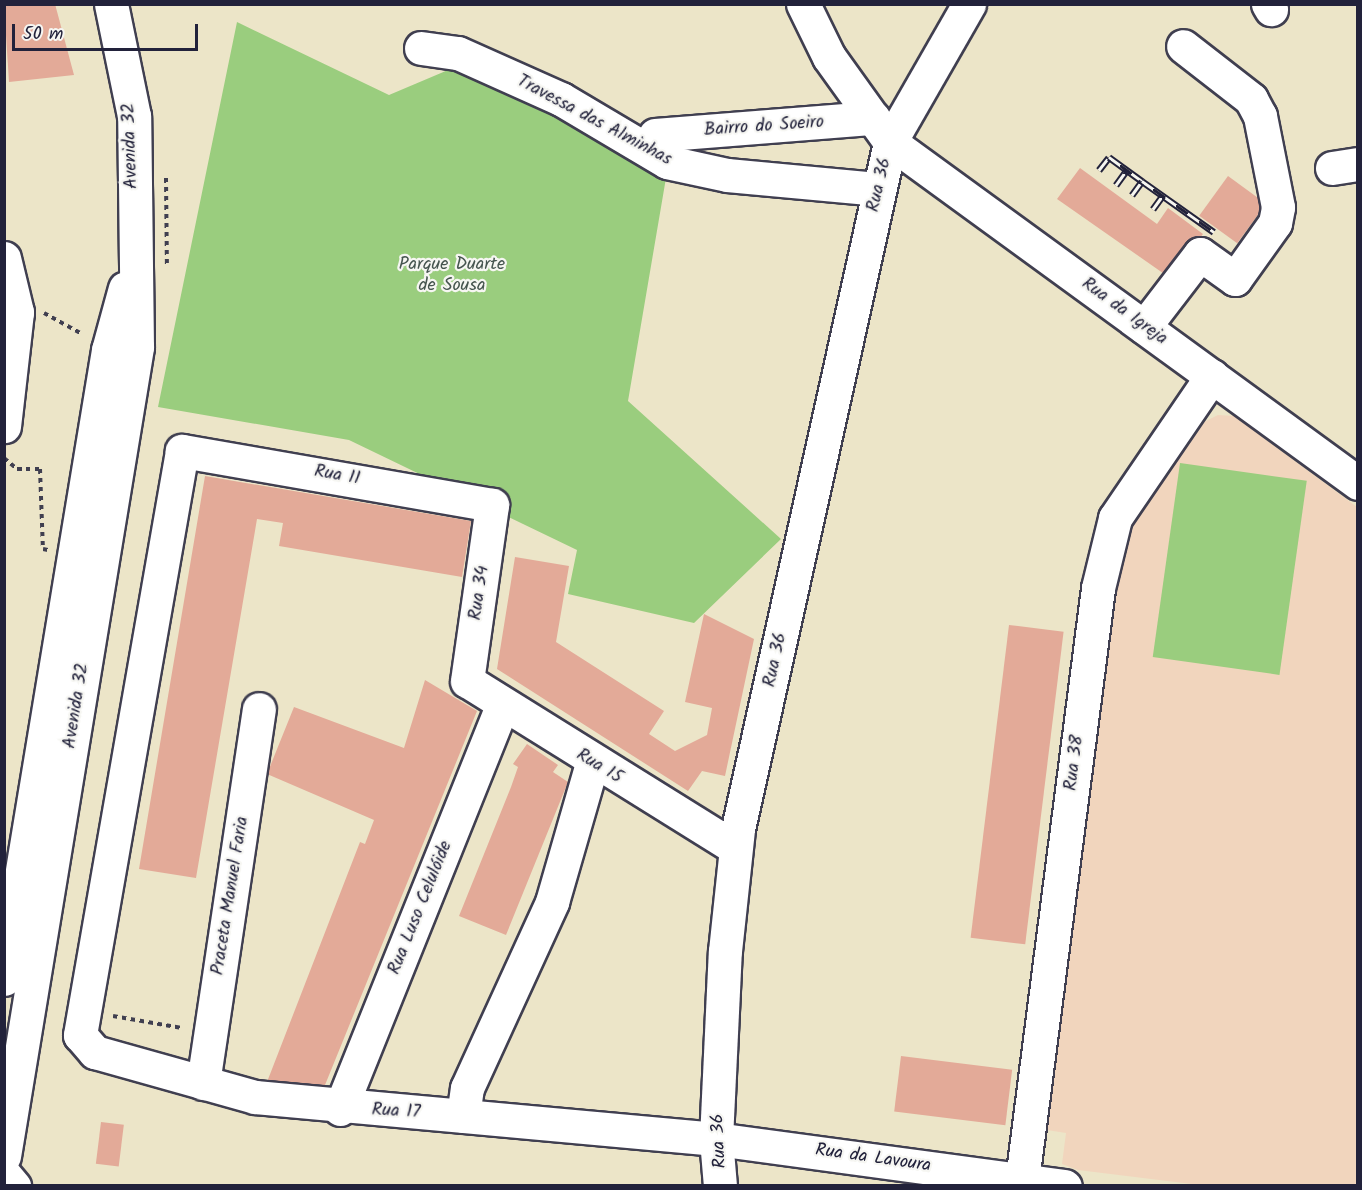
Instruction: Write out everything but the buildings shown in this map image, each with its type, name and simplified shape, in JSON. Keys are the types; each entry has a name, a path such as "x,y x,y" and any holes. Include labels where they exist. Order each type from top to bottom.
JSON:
{"street":[{"name":"Avenida 32","path":"4,1156 137,347 134,116 111,4"},
{"name":"Rua da Igreja","path":"803,4 829,57 881,130 1144,327 1358,483"},
{"name":"Rua 36","path":"720,1185 716,1139 734,847 879,189 881,130 969,4"},
{"path":"1144,327 1200,254 1235,279 1275,223 1278,207 1260,116 1251,99 1183,46"},
{"name":"Travessa das Alminhas","path":"422,48 458,53 561,99 667,162 727,175 879,189"},
{"name":"Bairro do Soeiro","path":"655,135 881,130"},
{"name":"Avenida 32","path":"4,979 108,350 134,254"},
{"path":"4,258 13,296 15,366 4,426"},
{"name":"Rua 38","path":"1022,1180 1098,588 1115,518 1212,376"},
{"name":"Rua 11","path":"85,1010 182,451 492,505"},
{"name":"Rua 34","path":"467,681 492,505"},
{"name":"Rua 15","path":"467,681 592,763 734,847"},
{"name":"Rua Luso Celulóide","path":"340,1109 502,706"},
{"name":"Praceta Manuel Faria","path":"203,1083 260,709"},
{"path":"463,1116 467,1088 552,902 592,763"},
{"name":"Rua 17","path":"85,1010 84,1044 203,1083 340,1109 463,1116 716,1139"},
{"name":"Rua da Lavoura","path":"716,1139 1065,1185"},
{"path":"4,1174 14,1185"}],"path":[{"path":"13,296 108,350"},
{"path":"85,1010 210,1033"}],"shaded area":[{"path":"1218,415 1234,416 1357,507 1357,1185 1208,1186 1078,1170 1062,1164 1066,1133 1047,1130 1114,571 1132,511 1204,422"}],"green space":[{"name":"Parque Duarte de Sousa","path":"237,22 389,95 467,62 667,172 628,401 781,539 694,623 568,594 577,550 349,440 158,407"},
{"path":"1180,463 1307,481 1279,675 1153,657"}],"railway":[{"path":"1099,170 1109,157 1142,181"},
{"path":"1116,185 1127,170"},
{"path":"1132,195 1142,181 1214,232"},
{"path":"1153,209 1163,195"}]}
